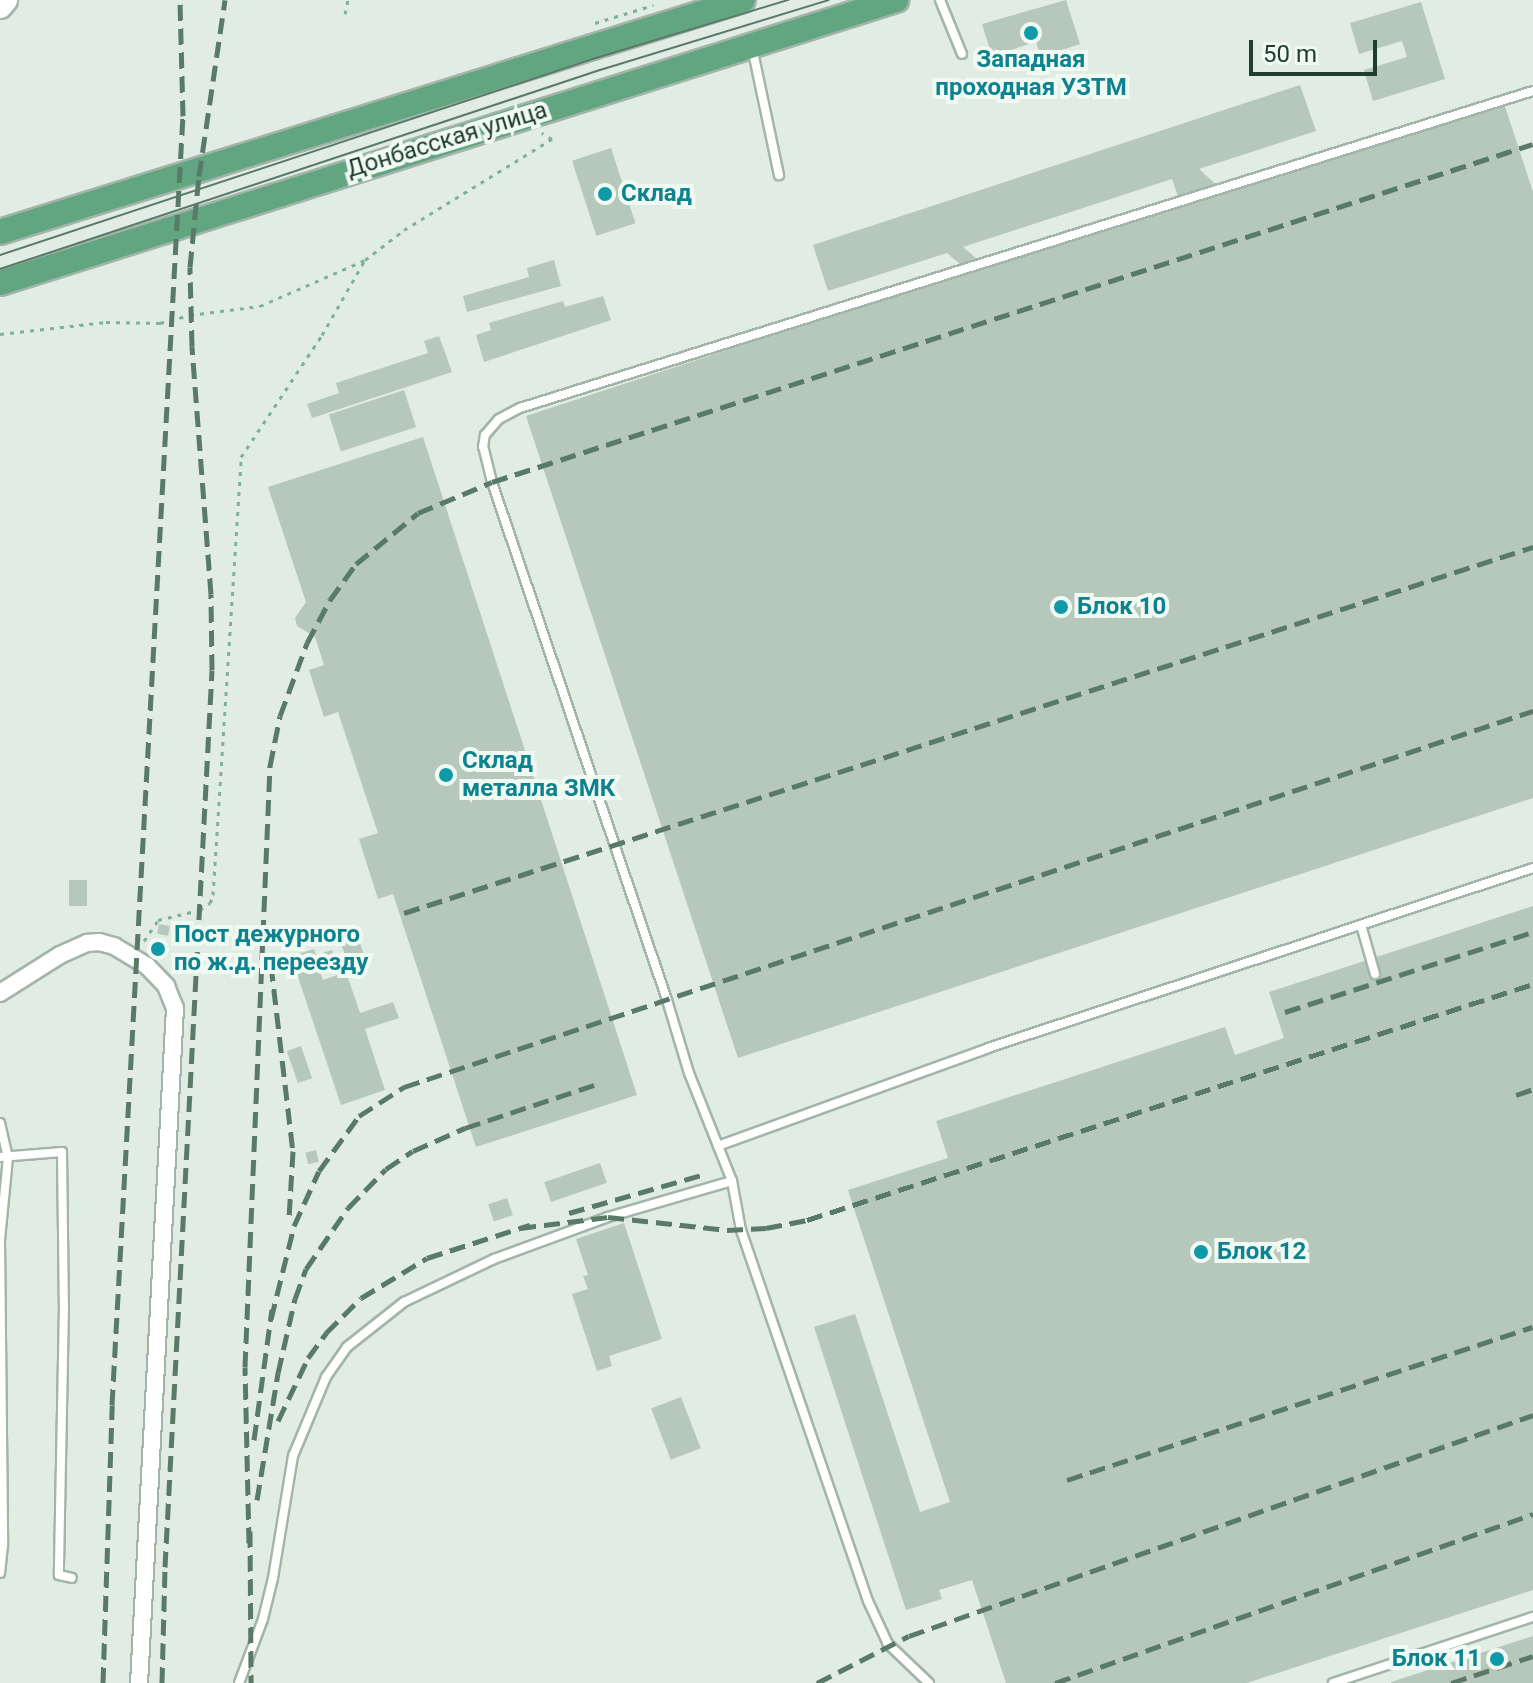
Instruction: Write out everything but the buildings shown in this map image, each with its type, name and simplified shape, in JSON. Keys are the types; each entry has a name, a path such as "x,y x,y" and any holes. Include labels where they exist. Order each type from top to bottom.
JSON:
{"main road":[{"path":"0,6 5,0"},
{"name":"Донбасская улица","path":"0,232 743,0"},
{"name":"Донбасская улица","path":"0,283 896,0"}],"street":[{"path":"0,993 60,955 87,943 99,942 114,946 147,966 166,986 175,1008 139,1683"}],"lane":[{"path":"940,0 962,54"},
{"path":"752,46 779,175"},
{"path":"929,1683 888,1644 868,1601 741,1230 732,1181 689,1073 483,447 491,426 520,408 1533,91"},
{"path":"718,1146 988,1048 1533,868"},
{"path":"1361,925 1375,974"},
{"path":"0,1123 4,1157 0,1240 0,1573"},
{"path":"4,1157 62,1152 64,1305 59,1575 72,1578"},
{"path":"239,1683 270,1592 293,1456 326,1377 347,1347 404,1302 494,1259 608,1217 732,1181"},
{"path":"1333,1683 1533,1617"}],"path":[{"path":"345,14 348,0"},
{"path":"0,334 106,322 160,323 190,315 260,306 365,260 404,230 552,139"},
{"path":"144,941 158,920 200,910 210,903 213,895 241,457 322,335 365,260"}],"tram line":[{"path":"0,255 596,58 788,0"},
{"path":"0,269 600,70 829,0"}],"railway":[{"path":"103,1683 112,1405 183,116 180,0"},
{"path":"162,1683 165,1567 212,670 211,594 192,346 190,267 199,176 225,0"},
{"path":"249,1543 245,1367 270,766 280,716 307,643 330,600 356,564 418,513 492,482 1533,144"},
{"path":"404,913 1533,547"},
{"path":"271,1319 294,1226 319,1171 359,1116 404,1087 1533,711"},
{"path":"1285,1012 1533,932"},
{"path":"271,965 293,1151 289,1219"},
{"path":"520,1228 608,1217 727,1230 766,1228 807,1220 1533,984"},
{"path":"257,1500 278,1373 295,1299 306,1269 348,1208 386,1169 413,1151 465,1128 600,1083"},
{"path":"1516,1095 1533,1089"},
{"path":"569,1213 705,1174"},
{"path":"278,1421 308,1358 326,1333 361,1298 427,1258 530,1225"},
{"path":"254,1440 272,1309"},
{"path":"1067,1480 1533,1327"},
{"path":"817,1683 909,1636 1533,1415"},
{"path":"1055,1683 1533,1514"},
{"path":"250,1531 251,1683"},
{"path":"1451,1683 1533,1656"}],"place":[{"name":"Западная проходная УЗТМ","path":"1031,33"},
{"name":"Склад","path":"605,194"},
{"name":"Блок 10","path":"1061,607"},
{"name":"Склад металла ЗМК","path":"446,775"},
{"name":"Пост дежурного по ж.д. переезду","path":"158,949"},
{"name":"Блок 12","path":"1201,1252"},
{"name":"Блок 11","path":"1497,1659"}]}
